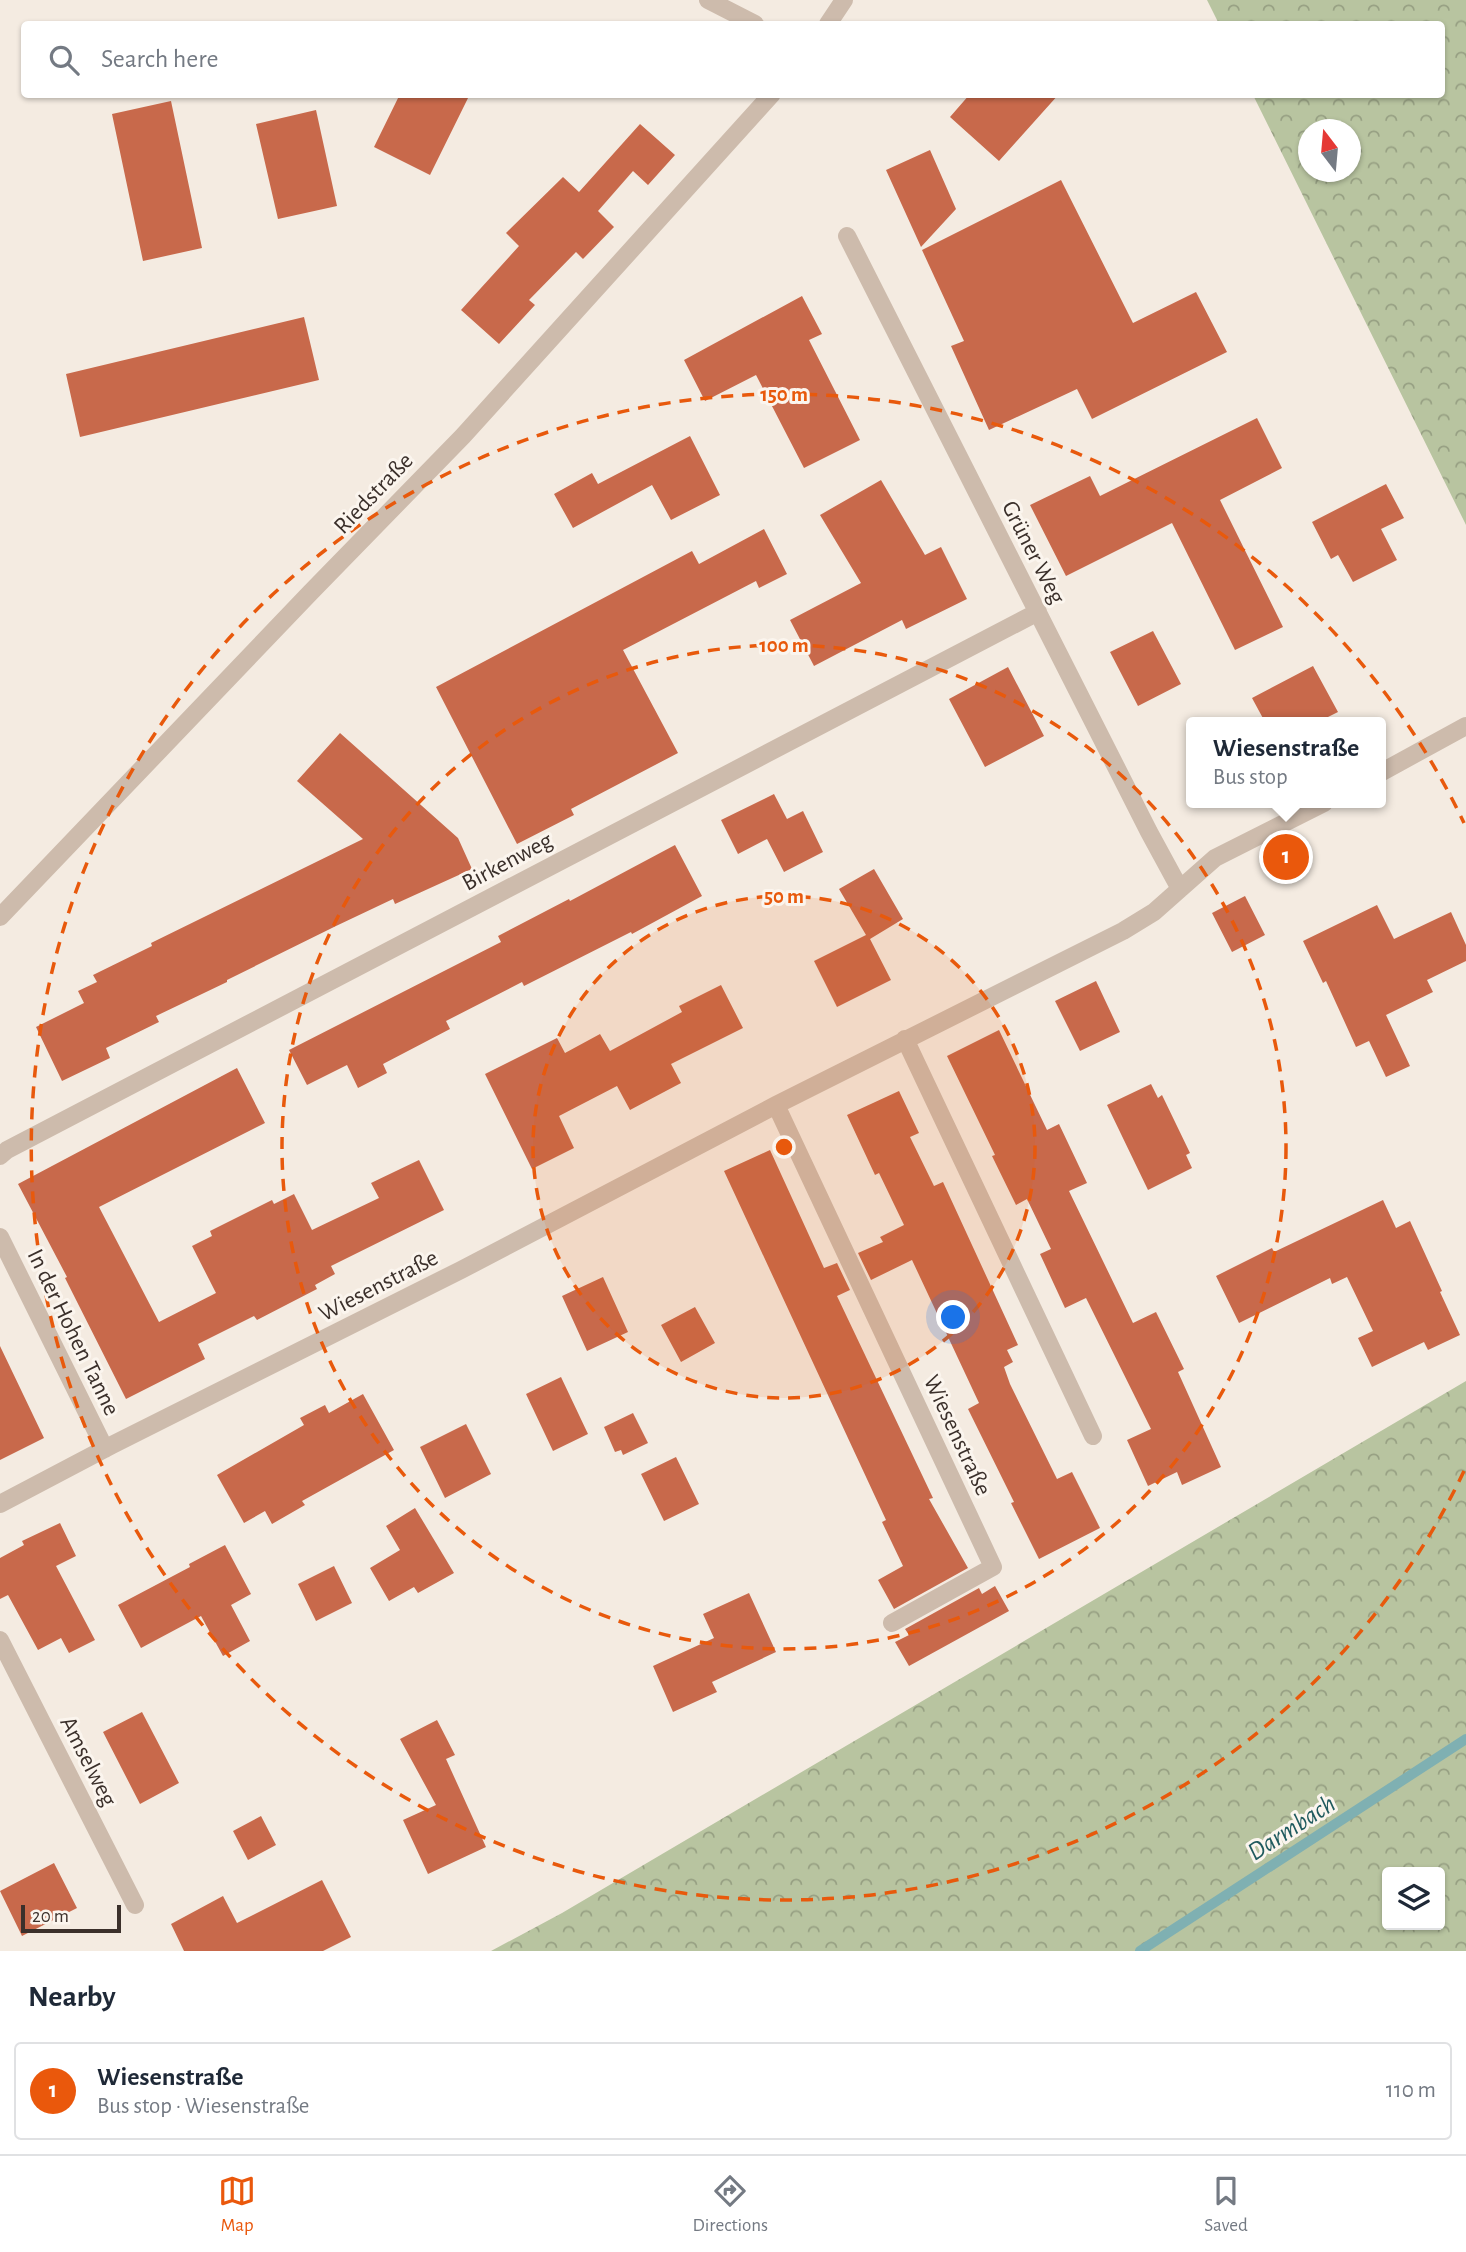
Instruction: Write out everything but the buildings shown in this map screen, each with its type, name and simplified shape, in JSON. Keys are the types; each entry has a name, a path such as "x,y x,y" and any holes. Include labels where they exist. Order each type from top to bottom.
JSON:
{"street":[{"path":"708,0 749,21"},
{"path":"830,21 844,0"},
{"name":"Riedstraße","path":"0,917 463,436 768,98"},
{"name":"Grüner Weg","path":"847,236 1180,889"},
{"name":"Birkenweg","path":"0,1156 1038,612"},
{"path":"1386,770 1466,726"},
{"name":"Wiesenstraße","path":"0,1504 461,1270 905,1039 1123,930 1154,912 1215,858 1314,808"},
{"path":"905,1039 1093,1436"},
{"name":"Wiesenstraße","path":"776,1105 993,1567 892,1623"},
{"name":"In der Hohen Tanne","path":"0,1237 105,1449"},
{"name":"Amselweg","path":"0,1640 135,1905"}],"green space":[{"path":"1207,0 1466,0 1466,525 1254,98 1445,98 1445,21 1218,21"},
{"path":"1466,1381 1466,1951 491,1951 562,1913"}],"waterway":[{"name":"Darmbach","path":"1140,1951 1466,1739"}],"place":[{"name":"Wiesenstraße","path":"1286,857"}]}
